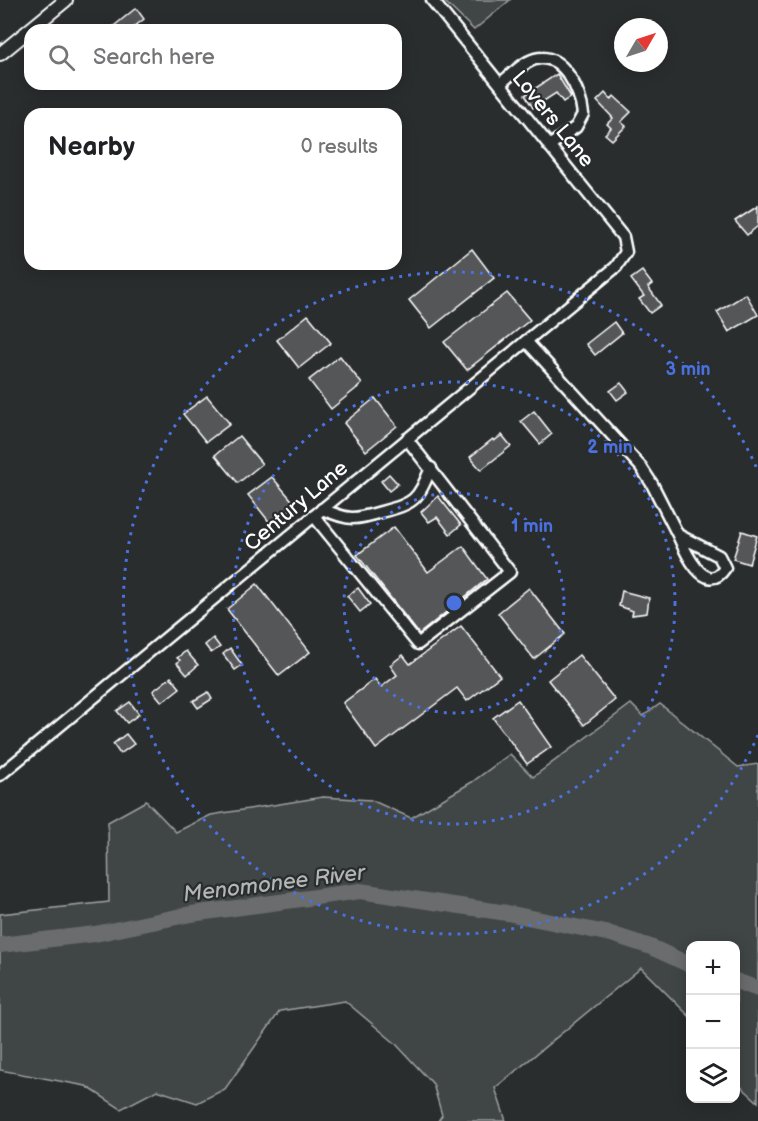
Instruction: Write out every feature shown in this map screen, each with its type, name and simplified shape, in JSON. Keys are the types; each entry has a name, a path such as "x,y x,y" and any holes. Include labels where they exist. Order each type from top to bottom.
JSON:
{"main road":[{"path":"37,24 66,0"},
{"path":"0,54 24,34"}],"street":[{"name":"Lovers Lane","path":"432,0 622,237 626,252 616,267"},
{"path":"500,84 536,59 551,60 567,72 577,94 582,114 576,127 549,146"},
{"name":"Century Lane","path":"0,775 616,267"},
{"path":"526,341 641,467 658,493 691,563 700,573 713,576 723,572 725,568 719,556 678,535"},
{"path":"318,513 418,644 510,572 407,439"},
{"path":"318,513 353,519 367,518 401,508 410,503 420,491 431,468"}],"shaded area":[{"path":"443,0 510,0 474,30"},
{"path":"631,704 643,716 660,704 738,767 758,764 758,1102 740,1086 740,941 686,941 686,1013 641,968 495,1088 506,1121 438,1121 442,1115 433,1084 395,1043 345,1001 280,1011 225,1089 197,1103 157,1090 121,1109 86,1086 0,1070 0,914 109,902 108,822 146,801 176,832 211,815 323,797 371,800 411,818 472,782 510,754 533,777"}],"building":[{"path":"136,8 144,19 138,24 116,24"},
{"path":"557,74 571,97 563,102 556,93 533,108 525,95"},
{"path":"605,93 611,100 614,96 631,112 621,122 626,126 612,140 605,134 611,128 607,124 613,118 597,101"},
{"path":"758,206 758,226 747,235 735,221"},
{"path":"472,249 494,278 431,328 409,300"},
{"path":"642,271 652,284 648,287 661,305 650,313 639,299 644,296 631,279"},
{"path":"507,293 530,320 467,370 444,342"},
{"path":"746,294 758,315 729,332 717,312"},
{"path":"308,315 331,343 299,368 277,340"},
{"path":"614,322 622,333 595,355 586,344"},
{"path":"340,356 362,384 331,409 309,380"},
{"path":"621,383 628,392 617,400 610,391"},
{"path":"207,396 230,424 206,442 183,414"},
{"path":"375,398 397,426 366,451 344,423"},
{"path":"534,411 552,434 540,444 521,421"},
{"path":"502,435 511,446 481,470 470,457 493,439 494,441"},
{"path":"239,436 262,464 238,483 215,455"},
{"path":"389,474 398,484 389,491 381,481"},
{"path":"272,477 296,505 271,524 248,495"},
{"path":"438,496 461,525 450,534 437,517 429,522 421,512"},
{"path":"394,527 428,572 463,546 487,579 419,634 357,555"},
{"path":"742,531 757,536 749,564 733,559"},
{"path":"257,584 310,652 279,676 227,609"},
{"path":"358,588 370,604 360,612 347,596"},
{"path":"529,588 565,634 534,659 498,613"},
{"path":"622,591 649,598 647,613 632,615 633,611 619,606"},
{"path":"461,626 500,676 467,701 457,688 376,749 343,703 375,679 381,687 397,675 390,665 403,655 410,664"},
{"path":"213,638 220,647 211,653 205,645"},
{"path":"230,648 242,665 235,670 223,654"},
{"path":"186,651 198,665 187,675 177,663 180,660 177,658"},
{"path":"579,655 615,700 584,725 548,680"},
{"path":"171,677 180,688 162,702 153,691"},
{"path":"208,692 212,699 198,708 193,701"},
{"path":"518,700 551,747 527,764 493,718"},
{"path":"130,702 139,714 127,723 117,711"},
{"path":"126,734 134,744 120,754 113,744"}],"waterway":[{"name":"Menomonee River","path":"0,945 95,934 191,914 360,891 507,913 611,934 651,947 686,963"},
{"name":"Menomonee River","path":"740,982 758,989"}]}
